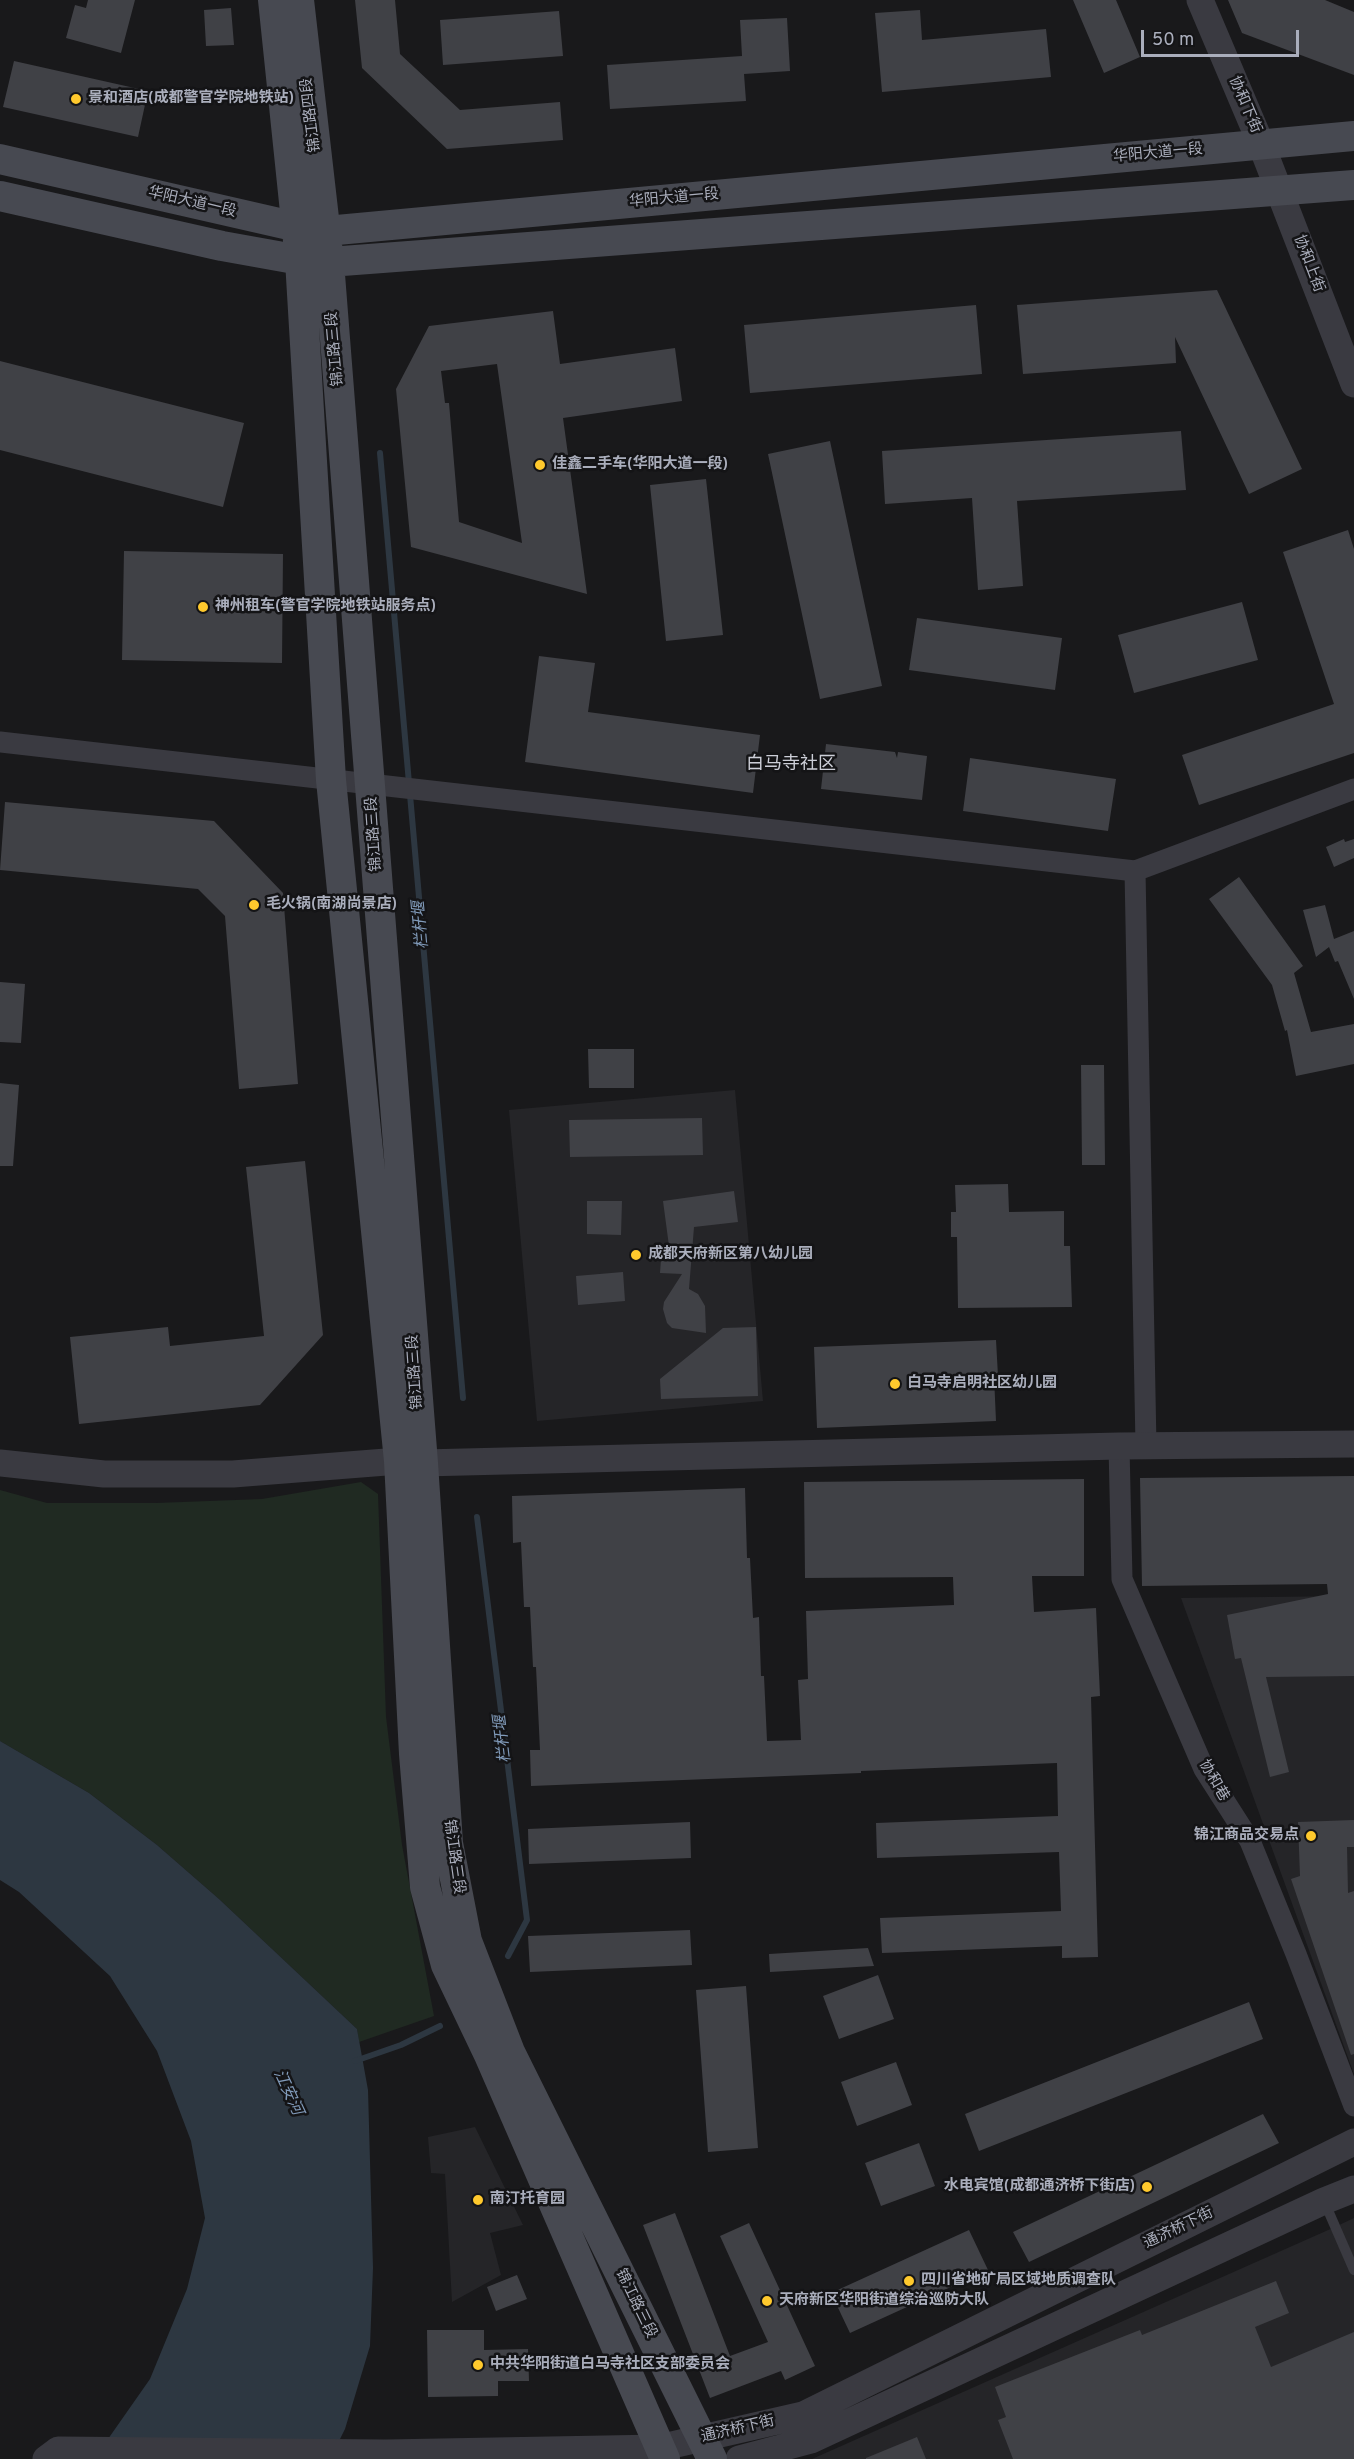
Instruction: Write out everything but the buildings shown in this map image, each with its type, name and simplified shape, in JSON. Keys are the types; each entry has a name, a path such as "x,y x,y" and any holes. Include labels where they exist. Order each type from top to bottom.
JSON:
{"main road":[{"name":"锦江路四段","path":"273,0 312,229"},
{"name":"锦江路四段","path":"299,0 312,229"},
{"name":"华阳大道一段","path":"0,159 312,229 1354,136"},
{"path":"0,196 222,246 315,261 1354,185"},
{"name":"锦江路三段","path":"312,229 315,261 397,787 411,1462 414,1754 425,1887 446,1965 489,2055 662,2453"},
{"name":"锦江路三段","path":"315,261 331,780 411,1462 448,1843 467,1941 510,2052 706,2449"}],"street":[{"name":"协和下街","path":"1200,0 1261,144"},
{"name":"协和上街","path":"1261,144 1354,384"},
{"path":"0,742 1135,871 1354,789"},
{"name":"协和巷","path":"1135,871 1132,1446 1122,1579 1204,1769 1250,1841 1354,2106"},
{"path":"0,1463 104,1474 233,1474 411,1462 1132,1446 1354,1444"},
{"name":"通济桥下街","path":"52,2454 662,2453 706,2449 803,2415 1354,2142"},
{"name":"通济桥下街","path":"739,2459 811,2440 1324,2200 1354,2189"}],"lane":[{"path":"1324,2200 1354,2270"}],"shaded area":[{"name":"成都天府新区第八幼儿园","path":"735,1090 763,1401 537,1421 509,1110"},
{"path":"361,1482 378,1494 386,1717 402,1845 434,2016 359,2042 357,2029 219,1899 157,1845 89,1793 0,1741 0,1490 47,1503 156,1503 262,1499"},
{"name":"锦江商品交易点","path":"1354,1596 1354,2074 1181,1598"},
{"name":"南汀托育园","path":"475,2127 523,2225 490,2233 501,2275 452,2302 445,2174 431,2173 428,2137"},
{"path":"1354,2218 1354,2459 812,2459 1335,2227"}],"water":[{"name":"江安河","path":"0,1741 89,1793 157,1845 219,1899 357,2029 368,2090 373,2268 370,2346 345,2429 330,2459 94,2459 150,2379 187,2289 205,2218 191,2141 157,2051 110,1976 19,1892 0,1880"}],"waterway":[{"name":"栏杆堰","path":"380,453 463,1398"},
{"name":"栏杆堰","path":"477,1517 527,1920 508,1956"},
{"name":"栏杆堰","path":"355,2061 401,2045 440,2026"}],"place":[{"name":"景和酒店(成都警官学院地铁站)","path":"76,99"},
{"name":"佳鑫二手车(华阳大道一段)","path":"540,465"},
{"name":"神州租车(警官学院地铁站服务点)","path":"203,607"},
{"name":"毛火锅(南湖尚景店)","path":"254,905"},
{"name":"成都天府新区第八幼儿园","path":"636,1255"},
{"name":"白马寺启明社区幼儿园","path":"895,1384"},
{"name":"锦江商品交易点","path":"1311,1836"},
{"name":"水电宾馆(成都通济桥下街店)","path":"1147,2187"},
{"name":"南汀托育园","path":"478,2200"},
{"name":"四川省地矿局区域地质调查队","path":"909,2281"},
{"name":"天府新区华阳街道综治巡防大队","path":"767,2301"},
{"name":"中共华阳街道白马寺社区支部委员会","path":"478,2365"}],"district":[{"name":"白马寺社区","path":"791,765"}]}
